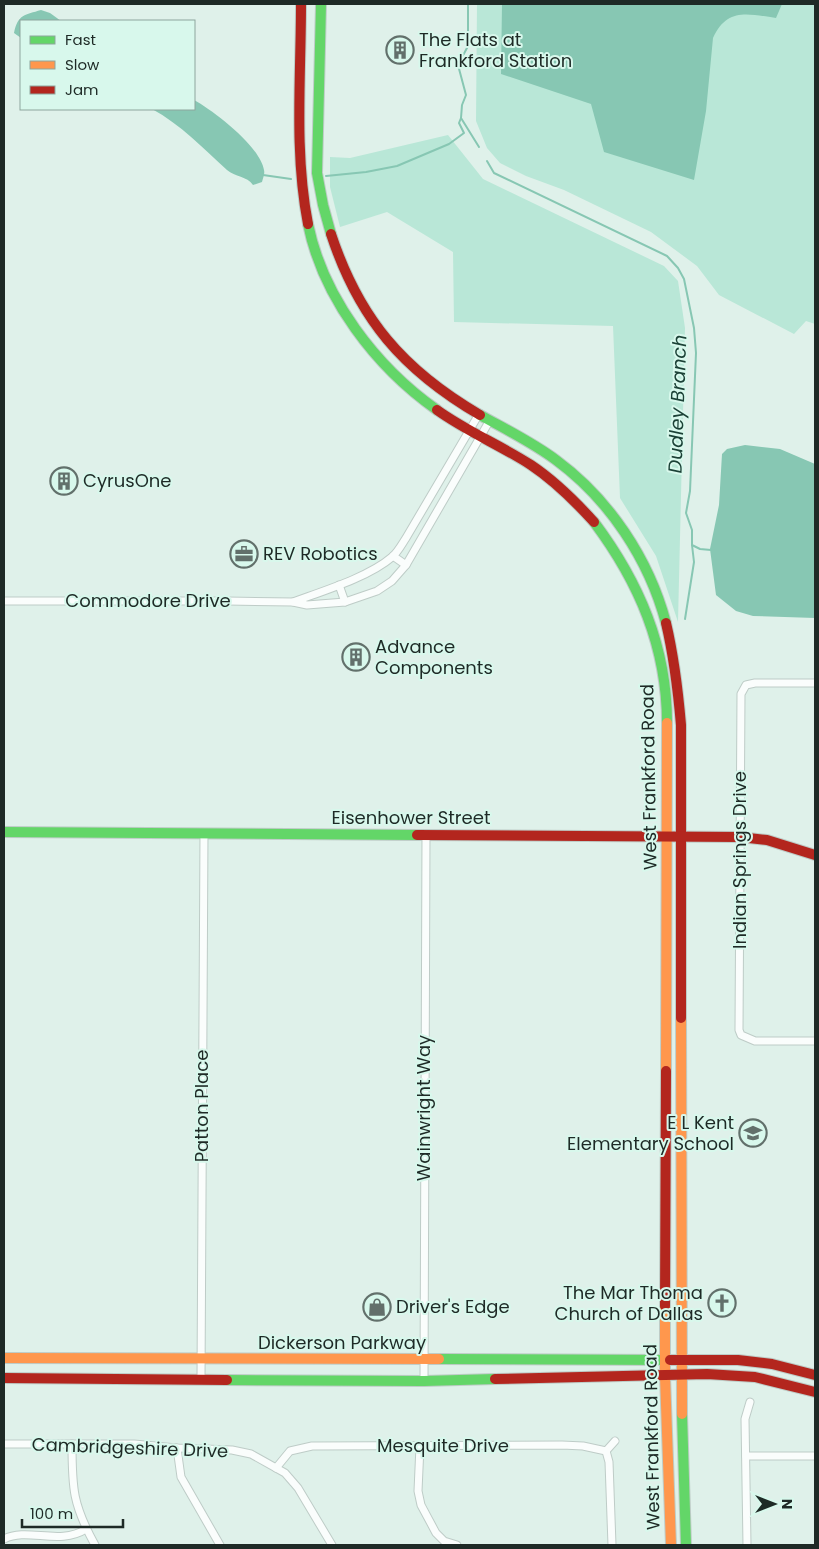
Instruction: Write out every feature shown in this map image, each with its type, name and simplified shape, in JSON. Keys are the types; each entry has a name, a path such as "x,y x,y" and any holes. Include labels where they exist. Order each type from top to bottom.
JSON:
{"main road":[{"name":"West Frankford Road","path":"301,4 301,177 308,224 321,264 345,312 358,333 384,364 422,399 445,416 543,474 583,509 619,555 632,577 652,624 663,666 667,710 665,1376 671,1545"},
{"name":"West Frankford Road","path":"321,4 317,173 322,204 332,242 352,288 376,326 407,362 438,388 532,444 568,469 604,504 632,541 643,562 657,596 674,652 680,696 681,1376 682,1464 686,1545"},
{"name":"Eisenhower Street","path":"4,832 740,837 767,840 815,855"},
{"name":"Dickerson Parkway","path":"4,1358 681,1359 764,1362 815,1375"},
{"name":"Dickerson Parkway","path":"4,1378 424,1381 724,1375 755,1377 815,1392"}],"street":[{"name":"Commodore Drive","path":"293,602 339,585 378,567 393,556 406,538 479,414"},
{"name":"Commodore Drive","path":"4,601 293,602 307,605 345,602 377,592 392,581 406,565 490,420"},
{"path":"393,556 406,565"},
{"path":"339,585 345,602"},
{"name":"Indian Springs Drive","path":"815,683 756,682 746,685 741,694 739,1030 741,1035 755,1040 815,1040"},
{"name":"Patton Place","path":"201,1380 204,833"},
{"name":"Wainwright Way","path":"424,1381 426,834"},
{"path":"747,1545 745,1419 750,1402"},
{"path":"612,1545 609,1462 606,1451 615,1441"},
{"name":"Cambridgeshire Drive","path":"4,1444 134,1444 232,1450 251,1454 285,1473 298,1488 332,1545"},
{"path":"72,1444 72,1480 75,1500 86,1529 95,1545"},
{"name":"Mesquite Drive","path":"276,1468 290,1451 312,1446 562,1445 598,1448 606,1451"},
{"path":"420,1446 418,1491 421,1505 436,1533 444,1541 457,1545"},
{"path":"177,1448 180,1477 220,1545"},
{"path":"746,1456 815,1456"},
{"path":"4,1540 16,1536 67,1537 77,1535 86,1529"}],"shaded area":[{"path":"477,4 815,4 815,324 806,321 794,334 719,295 697,266 651,232 564,190 526,176 500,163 487,148 476,121"},
{"path":"502,4 782,4 776,18 747,14 732,17 725,21 713,38 706,111 694,180 604,152 591,104 501,74"},
{"path":"41,10 50,13 60,20 20,20 20,37 14,33 18,22 23,16"},
{"path":"195,101 213,112 235,130 254,150 264,170 262,182 253,185 248,180 227,170 201,145 154,110 195,110"},
{"path":"448,135 483,179 664,266 678,281 685,328 678,622 656,556 620,498 613,326 454,322 453,252 387,212 340,227 330,187 330,157 350,158"},
{"path":"745,445 780,449 815,464 815,618 753,616 736,611 716,595 710,549 719,505 722,454 727,449"}],"waterway":[{"name":"Dudley Branch","path":"468,4 468,46 458,65 466,95 462,105 461,118 479,147"},
{"path":"326,176 366,172 397,166 449,144 464,133 459,123 461,118"},
{"name":"Dudley Branch","path":"487,161 494,173 667,256 678,268 684,279 694,328 696,353 690,491 686,513 692,530 692,545 700,549 711,550"},
{"path":"263,175 291,179"},
{"path":"685,619 694,562 692,545"}],"traffic: fast":[{"path":"321,4 317,173 331,234"},
{"path":"308,224 315,251 326,278 339,304 355,329 393,373 437,410"},
{"path":"480,415 547,453 575,476 610,512 638,554 659,599 666,623"},
{"path":"594,522 624,568 647,616 662,668 666,695 667,723"},
{"path":"4,832 417,835"},
{"path":"439,1359 670,1360"},
{"path":"227,1380 424,1381 495,1379"},
{"path":"682,1414 686,1545"}],"traffic: slow":[{"path":"666,1071 667,723"},
{"path":"681,1018 682,1414"},
{"path":"665,1306 665,1376 671,1545"},
{"path":"4,1358 439,1359"}],"traffic: jam":[{"path":"301,4 300,142 301,170 308,224"},
{"path":"331,234 355,292 387,340 428,380 480,415"},
{"path":"437,410 540,471 580,506 594,522"},
{"path":"666,623 681,725 681,1018"},
{"path":"417,835 740,837 767,840 815,855"},
{"path":"665,1306 666,1071"},
{"path":"670,1360 738,1360 772,1364 815,1375"},
{"path":"495,1379 707,1374 755,1377 815,1392"},
{"path":"4,1378 227,1380"}],"place":[{"name":"The Flats at Frankford Station","path":"400,50"},
{"name":"CyrusOne","path":"64,481"},
{"name":"REV Robotics","path":"244,554"},
{"name":"Advance Components","path":"356,657"},
{"name":"E L Kent Elementary School","path":"753,1133"},
{"name":"The Mar Thoma Church of Dallas","path":"722,1303"},
{"name":"Driver's Edge","path":"377,1307"}]}
